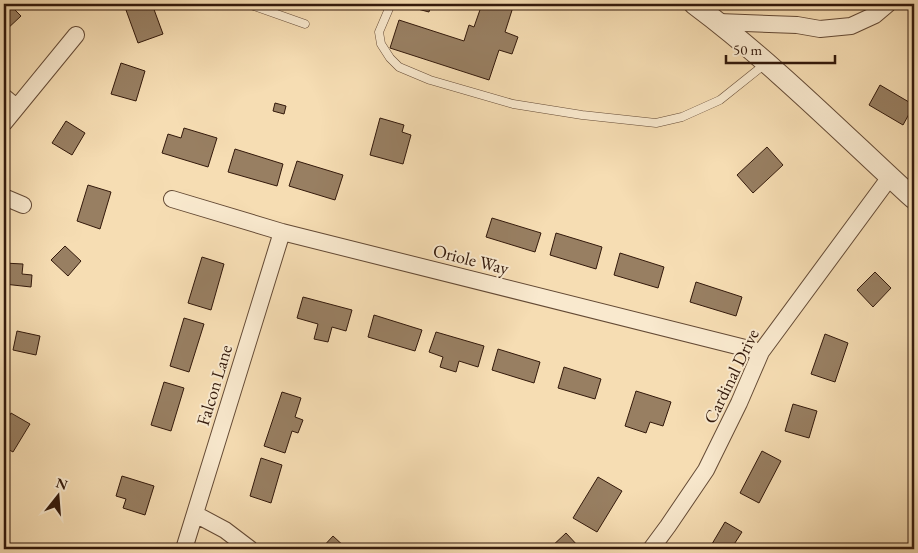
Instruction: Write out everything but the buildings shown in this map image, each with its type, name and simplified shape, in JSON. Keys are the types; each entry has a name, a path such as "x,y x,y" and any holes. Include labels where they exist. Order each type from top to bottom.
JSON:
{"street":[{"path":"694,4 719,22 801,92 914,198"},
{"path":"719,22 797,25 820,29 851,26 875,15 888,4"},
{"path":"4,123 10,102 76,35"},
{"name":"Cardinal Drive","path":"651,549 706,470 739,403 761,352 890,177"},
{"path":"4,197 24,205"},
{"name":"Oriole Way","path":"172,199 282,232 761,352"},
{"name":"Falcon Lane","path":"184,549 282,232"},
{"path":"195,514 225,530 250,549"}],"lane":[{"path":"248,4 305,24"},
{"path":"392,4 379,32 381,44 390,58 399,67 430,80 513,104 582,115 656,123 682,117 720,100 766,63"}]}
